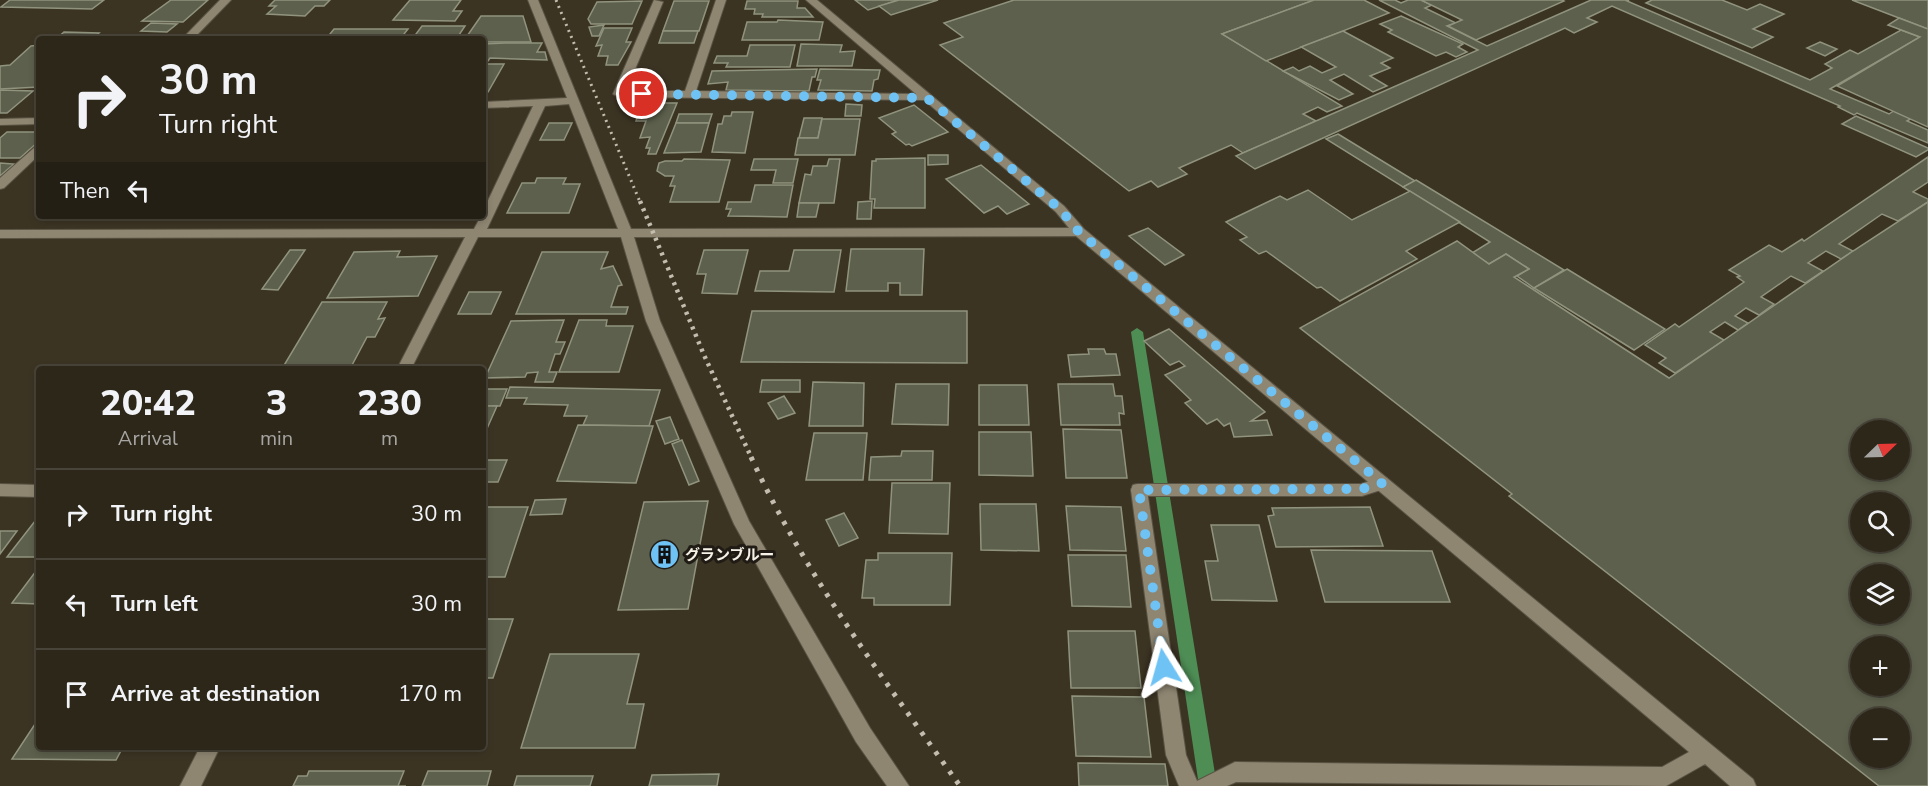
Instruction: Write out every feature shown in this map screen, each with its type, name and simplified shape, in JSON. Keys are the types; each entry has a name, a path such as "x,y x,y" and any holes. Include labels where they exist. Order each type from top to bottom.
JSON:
{"street":[{"path":"191,36 226,0"},
{"path":"533,0 626,232 653,321 742,524 863,735 899,786"},
{"path":"689,95 721,0"},
{"path":"811,0 1060,209 1079,232 1746,786"},
{"path":"658,2 619,94 927,98"},
{"path":"486,105 573,101"},
{"path":"486,215 540,104"},
{"path":"0,122 36,121"},
{"path":"0,185 36,152"},
{"path":"406,366 484,219"},
{"path":"0,234 1079,232"},
{"path":"1189,786 1176,755 1139,490 1362,489 1382,483"},
{"path":"0,490 36,491"},
{"path":"190,786 208,750"},
{"path":"1204,786 1235,772 1664,777 1706,753"}],"building":[{"path":"10,0 104,0 92,9 1,7"},
{"path":"171,0 208,0 183,22 142,21"},
{"path":"275,0 330,0 324,6 315,6 305,16 267,14 276,6 269,6"},
{"path":"410,0 461,0 453,11 462,11 455,21 393,20"},
{"path":"855,0 899,0 868,10"},
{"path":"899,0 938,0 891,15 879,6"},
{"path":"1014,0 1314,0 1222,34 1342,106 1327,112 1318,107 1303,114 1316,121 1243,153 1231,145 1179,168 1187,174 1158,187 1151,181 1129,191 940,45 963,37 944,23"},
{"path":"1314,0 1364,0 1389,13 1266,61 1222,34"},
{"path":"1379,0 1395,0 1401,3 1408,0 1421,0 1432,5 1425,8 1456,23 1447,26 1487,46 1591,0 1629,0 1627,1 1810,80 1832,68 1825,64 1850,50 1858,54 1901,30 1920,37 1830,89 1889,114 1895,110 1912,118 1907,121 1928,130 1928,143 1857,113 1854,115 1838,107 1840,106 1612,6 1587,18 1597,22 1574,33 1565,28 1255,169 1236,156 1478,50"},
{"path":"1421,0 1564,1 1476,40 1448,26 1462,20"},
{"path":"1652,0 1722,0 1747,10 1760,4 1784,14 1753,29 1773,37 1752,48 1646,3"},
{"path":"1852,0 1928,0 1928,29 1899,18"},
{"path":"642,1 632,24 591,24 588,19 597,2"},
{"path":"674,1 709,1 699,31 663,31"},
{"path":"747,1 798,1 797,8 805,8 813,17 762,17 763,14 754,14 755,9 745,9"},
{"path":"481,16 523,16 531,42 486,42 486,36 467,36"},
{"path":"1401,16 1463,44 1458,47 1467,52 1456,57 1446,52 1436,56 1388,32 1392,30 1380,24"},
{"path":"1899,18 1928,29 1928,127 1837,86 1920,37 1888,25"},
{"path":"778,20 823,22 819,40 742,40 747,22 777,22"},
{"path":"151,23 177,24 167,32 141,31"},
{"path":"604,25 599,36 592,36 589,27"},
{"path":"422,26 465,26 458,36 414,36"},
{"path":"604,28 632,28 626,42 631,42 618,65 606,65 608,56 598,56 602,45 596,46"},
{"path":"334,29 408,29 402,36 328,36"},
{"path":"663,31 698,31 694,43 659,43"},
{"path":"1343,31 1393,58 1381,63 1390,68 1370,76 1387,86 1373,92 1344,74 1330,80 1353,94 1339,100 1283,71 1293,67 1299,71 1310,66 1322,73 1336,67 1301,47"},
{"path":"64,32 99,33 96,36 59,36"},
{"path":"1820,42 1837,49 1825,56 1807,48"},
{"path":"542,43 537,52 545,52 547,60 490,58 486,61 486,44"},
{"path":"801,44 842,45 840,52 855,51 852,66 797,66"},
{"path":"36,45 36,87 0,89 0,66 10,65 31,46"},
{"path":"750,45 795,45 790,67 726,67 728,63 714,63 717,56 747,56"},
{"path":"486,64 504,64 486,92"},
{"path":"817,69 815,77 812,77 809,91 726,90 728,82 708,84 712,71"},
{"path":"820,69 880,70 878,79 874,80 872,91 818,90 821,80 817,80"},
{"path":"0,90 33,91 7,113 0,113"},
{"path":"642,103 677,103 656,154 648,154 650,148 646,148 650,137 640,138 646,121 636,121"},
{"path":"846,104 862,105 861,116 845,116"},
{"path":"914,105 948,132 912,146 906,145 892,134 896,132 879,118"},
{"path":"732,112 753,112 745,153 712,152 718,124 722,124 724,116 731,116"},
{"path":"679,114 712,114 709,123 676,123"},
{"path":"1856,116 1928,148 1928,150 1916,157 1842,124"},
{"path":"804,118 822,118 818,138 799,138"},
{"path":"822,119 860,119 855,155 795,155 798,138 818,138"},
{"path":"549,123 572,123 564,140 540,140"},
{"path":"676,123 709,123 701,152 664,153"},
{"path":"7,132 36,132 36,144 20,158 0,158 0,138"},
{"path":"1338,134 1415,181 1403,187 1326,139"},
{"path":"928,155 948,155 948,164 928,165"},
{"path":"1928,157 1928,182 1913,192 1928,199 1928,202 1898,221 1882,214 1839,244 1853,251 1841,259 1826,251 1808,263 1823,271 1805,283 1791,276 1761,297 1774,304 1759,315 1746,308 1735,316 1748,323 1738,330 1725,322 1710,332 1724,340 1675,373 1659,363 1666,358 1645,345 1675,324 1679,327 1744,282 1737,277 1740,276 1729,270 1769,245 1782,252 1802,239 1804,241"},
{"path":"925,158 925,208 874,208 875,199 870,199 872,161"},
{"path":"684,159 730,160 719,202 670,202 675,186 670,186 674,176 665,176 657,171 659,163"},
{"path":"754,159 798,159 793,183 773,183 776,170 751,170"},
{"path":"829,159 840,159 834,203 799,203 805,174 811,175 813,166 827,166"},
{"path":"0,163 14,164 0,176"},
{"path":"981,165 1029,204 1007,214 998,206 984,213 946,179"},
{"path":"537,178 566,178 563,184 580,184 569,213 507,213 522,183 535,183"},
{"path":"1416,180 1564,270 1534,288 1517,276 1529,269 1506,254 1489,264 1472,253 1490,242 1403,187"},
{"path":"755,185 793,185 787,217 728,216 731,209 726,209 728,202 751,202"},
{"path":"1308,190 1352,220 1410,191 1460,222 1406,251 1417,259 1340,301 1321,287 1317,288 1266,251 1259,254 1240,240 1247,237 1226,222 1280,196 1287,200"},
{"path":"872,201 871,219 857,219 858,202"},
{"path":"1928,202 1928,786 1879,786 1856,768 1910,768 1910,708 1850,708 1850,763 1509,496 1512,494 1300,328 1457,241 1489,264 1506,254 1529,269 1514,277 1669,378"},
{"path":"799,203 819,203 816,217 797,217"},
{"path":"1148,228 1184,255 1165,265 1129,236"},
{"path":"851,249 924,249 922,295 900,295 900,283 888,283 888,291 846,291"},
{"path":"290,250 305,250 278,290 262,289"},
{"path":"704,250 748,250 737,294 702,293 706,274 697,274"},
{"path":"794,250 841,250 834,292 755,291 760,271 789,271"},
{"path":"400,251 397,257 437,256 418,296 327,298 354,252"},
{"path":"542,252 608,252 601,269 613,266 622,285 618,286 611,307 628,307 626,314 516,314"},
{"path":"1567,269 1665,329 1634,350 1534,288"},
{"path":"469,292 501,292 491,314 458,314"},
{"path":"322,302 387,302 378,319 385,318 375,337 367,337 352,366 284,366"},
{"path":"752,311 967,311 967,363 741,362"},
{"path":"564,320 556,342 565,342 560,354 555,354 549,372 557,372 553,382 535,382 538,372 527,373 525,377 486,378 511,321"},
{"path":"579,320 607,320 606,326 633,326 619,372 559,372"},
{"path":"1169,329 1265,412 1251,421 1267,420 1272,435 1234,437 1230,423 1224,426 1217,419 1207,424 1185,403 1191,400 1165,375 1185,366 1179,361 1170,365 1144,341"},
{"path":"1088,349 1104,349 1106,354 1116,354 1120,375 1071,377 1068,355 1089,354"},
{"path":"762,380 800,380 800,392 760,392"},
{"path":"813,382 864,383 863,426 809,426"},
{"path":"896,384 949,384 948,425 892,424"},
{"path":"1058,384 1113,384 1115,396 1122,396 1124,414 1119,413 1120,425 1061,425"},
{"path":"979,385 1027,385 1029,425 979,425"},
{"path":"510,387 660,390 649,426 583,425 587,416 564,416 568,405 524,404 527,398 506,398"},
{"path":"486,389 507,389 500,406 486,406"},
{"path":"784,396 795,413 778,419 768,403"},
{"path":"486,406 497,406 486,431"},
{"path":"670,417 679,439 665,444 656,421"},
{"path":"578,425 653,426 636,483 557,481"},
{"path":"1063,429 1121,430 1127,478 1066,478"},
{"path":"979,432 1031,432 1033,476 979,475"},
{"path":"814,433 867,433 863,480 806,480"},
{"path":"682,440 699,481 689,485 672,444"},
{"path":"902,451 933,451 932,480 869,480 871,457 901,456"},
{"path":"486,460 507,460 498,482 486,482"},
{"path":"892,483 950,483 948,534 889,533"},
{"path":"566,499 562,514 530,515 535,500"},
{"name":"グランブルー","path":"708,501 688,609 618,610 644,502"},
{"path":"980,504 1036,504 1039,551 981,550"},
{"path":"1066,506 1121,507 1126,551 1070,550"},
{"path":"486,507 528,507 505,577 486,577"},
{"path":"1370,507 1383,546 1276,547 1268,516 1274,515 1272,508"},
{"path":"844,513 858,538 839,546 826,520"},
{"path":"36,520 36,557 7,557"},
{"path":"1211,525 1259,525 1277,601 1212,600 1205,561 1218,561"},
{"path":"0,531 17,531 0,554"},
{"path":"1311,550 1432,551 1450,602 1325,602"},
{"path":"878,553 952,553 950,605 874,605 874,598 862,598 866,560 878,560"},
{"path":"1068,555 1126,555 1131,607 1072,606"},
{"path":"36,571 36,604 12,603"},
{"path":"486,619 513,619 493,678 486,678"},
{"path":"1068,631 1135,631 1141,688 1071,688"},
{"path":"550,654 639,654 627,704 644,704 635,748 521,748"},
{"path":"1072,696 1144,697 1151,757 1076,756"},
{"path":"36,723 36,750 121,750 116,760 12,759"},
{"path":"1078,763 1165,764 1168,786 1079,786"},
{"path":"309,771 404,771 398,786 293,786 298,776 307,776"},
{"path":"428,771 491,771 487,786 422,786"},
{"path":"719,774 717,786 649,786 652,775"},
{"path":"517,776 593,776 590,786 514,786"}],"waterway":[{"path":"1137,332 1208,786"}],"railway":[{"path":"556,0 640,202"},
{"path":"640,201 704,355 752,459"},
{"path":"751,457 772,501 821,585 875,667 960,786"}],"place":[{"name":"グランブルー","path":"664,555"}],"route":[{"path":"642,94 927,98 1060,209 1079,232 1382,483 1362,489 1139,490 1164,667"}]}
